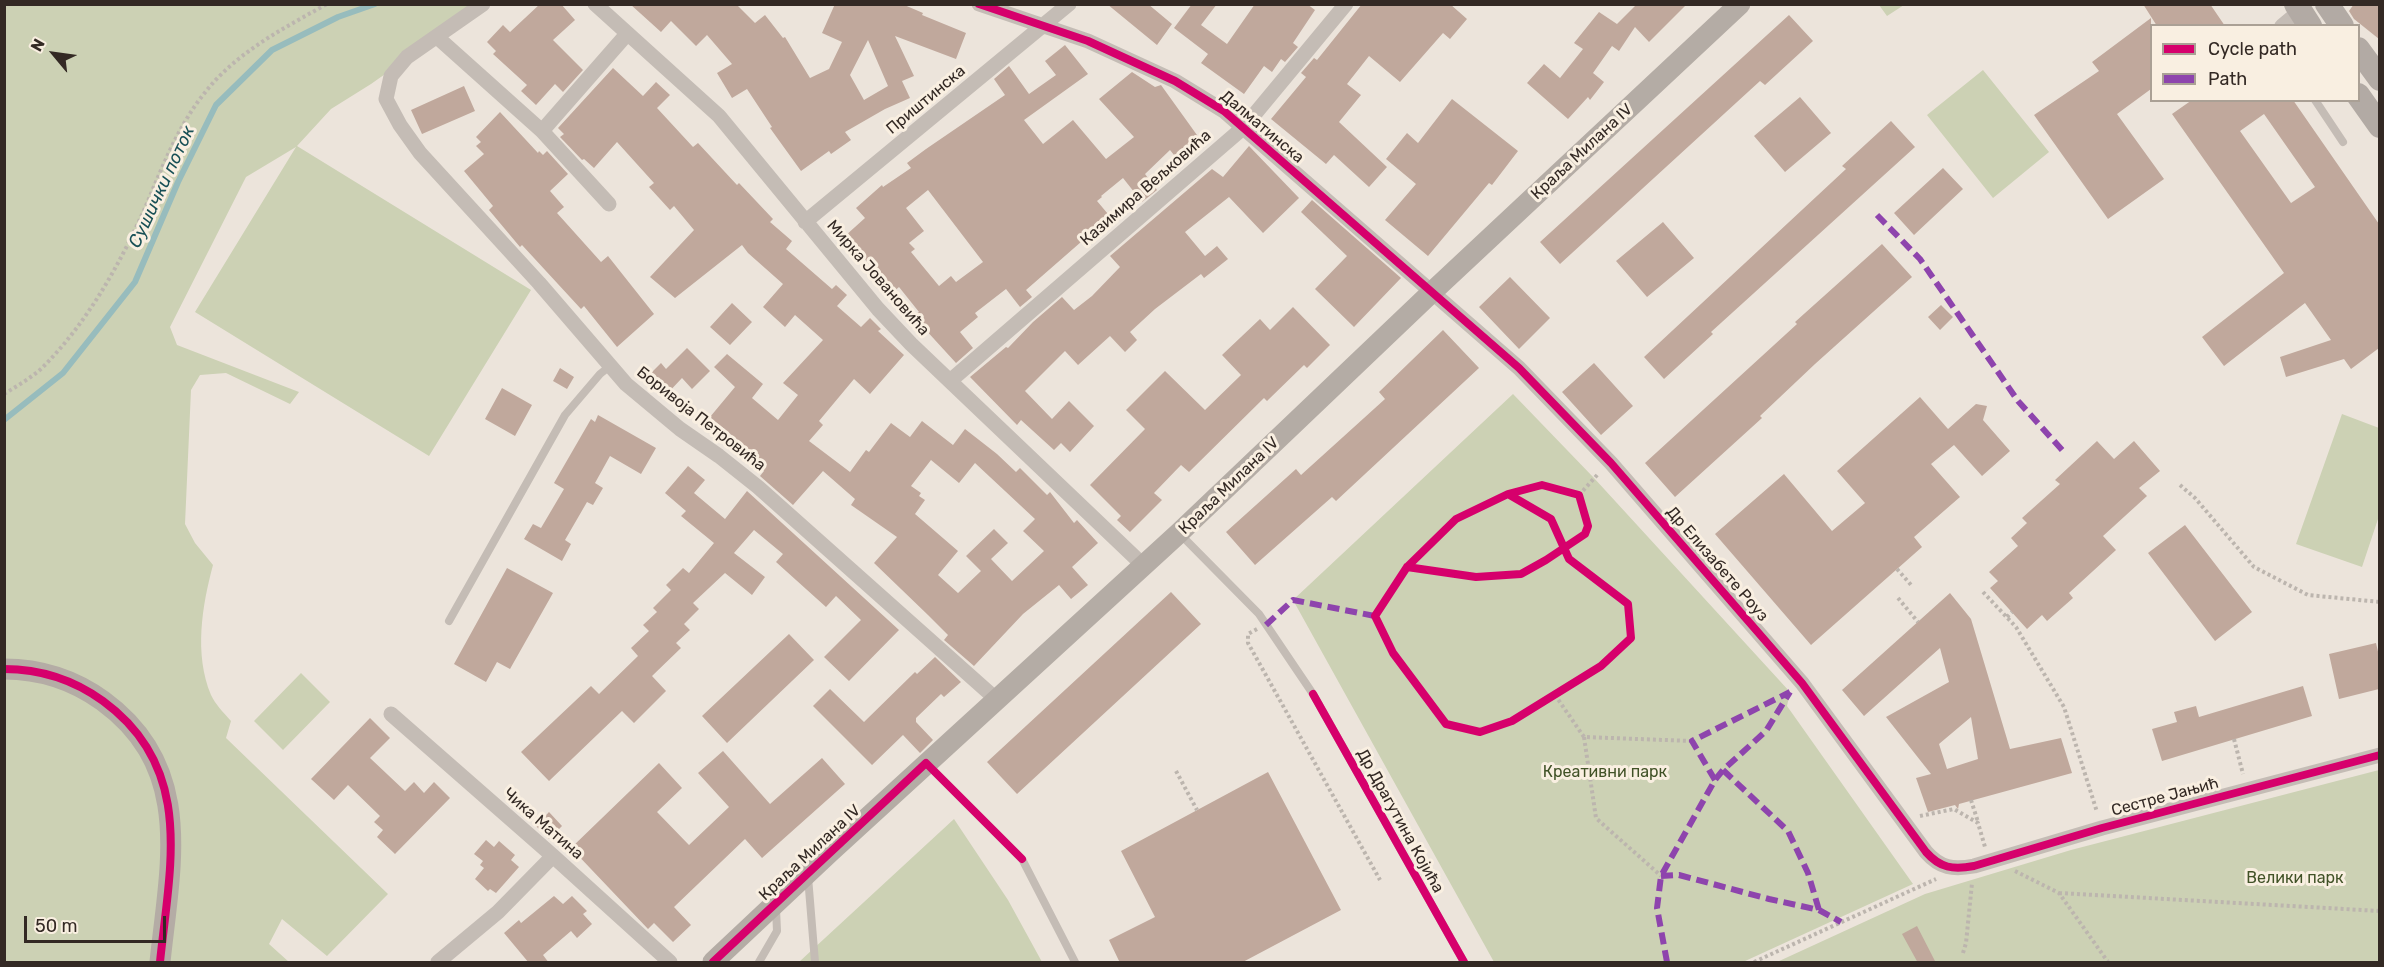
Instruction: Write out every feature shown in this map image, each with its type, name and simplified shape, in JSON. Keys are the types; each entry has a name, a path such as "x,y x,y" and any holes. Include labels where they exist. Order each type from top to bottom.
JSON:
{"main road":[{"name":"Краља Милана IV","path":"713,963 926,763 1144,566 1740,4"},
{"path":"2327,4 2341,24"},
{"path":"2360,52 2379,79"},
{"path":"2360,98 2379,126"},
{"path":"4,669 47,674 89,692 130,723 151,752 167,796 171,833 160,963"}],"street":[{"path":"483,4 437,37 542,131 609,204"},
{"name":"Мирка Јовановића","path":"595,4 719,116 878,309 1144,566"},
{"name":"Далматинска","path":"979,4 1088,41 1175,81 1224,111 1432,292"},
{"name":"Приштинска","path":"806,222 1069,4"},
{"name":"Казимира Вељковића","path":"950,381 1244,127 1346,4"},
{"path":"542,131 627,34"},
{"name":"Боривоја Петровића","path":"437,37 407,57 391,76 387,88 386,99 400,126 420,153 539,282 626,384 680,429 758,487 996,699"},
{"name":"Др Елизабете Роуз","path":"1432,292 1519,368 1611,463 1802,682 1932,859 1946,867 1966,867"},
{"name":"Чика Матина","path":"391,714 554,856 670,963"},
{"name":"Сестре Јањић","path":"1966,867 2379,754"},
{"path":"438,963 498,912 554,856"}],"lane":[{"path":"2316,102 2343,141"},
{"path":"449,621 565,416 600,374 610,366"},
{"name":"Др Драгутина Којића","path":"1179,533 1259,614 1313,694 1464,963"},
{"path":"926,763 1022,859 1075,963"},
{"path":"808,873 815,963"},
{"path":"759,963 777,931 776,903"}],"path":[{"path":"4,394 40,369 85,318 132,236 171,147 202,95 232,64 266,38 327,4"},
{"path":"1579,495 1594,478"},
{"path":"2180,485 2254,567 2308,595 2379,602"},
{"path":"1569,493 1579,495"},
{"path":"1579,495 1582,506"},
{"path":"1897,569 1912,586"},
{"path":"1983,592 2016,627 2064,707 2102,828"},
{"path":"1898,598 1918,622"},
{"path":"2007,617 2012,612"},
{"path":"1266,625 1248,634 1248,643 1380,880"},
{"path":"1546,700 1564,689"},
{"path":"1555,695 1584,737 1596,818 1661,876"},
{"path":"1584,737 1692,741"},
{"path":"2234,739 2247,790"},
{"path":"1176,771 1197,810"},
{"path":"1971,800 1986,850"},
{"path":"1903,819 1954,809 1978,823"},
{"path":"1754,963 1966,867 1966,943 1963,953"},
{"path":"2014,870 2059,893 2379,911"},
{"path":"2059,893 2108,963"}],"green space":[{"path":"5,5 483,5 371,84 331,109 297,146 531,290 429,456 195,312 296,147 246,177 170,327 177,345 299,392 290,404 226,373 200,375 191,390 185,524 195,543 213,565 203,613 201,647 211,695 231,721 226,738 388,894 327,956 282,919 269,944 289,962 5,962"},
{"path":"1879,5 1904,5 1887,16"},
{"path":"1983,70 2049,152 1993,198 1927,115"},
{"name":"Креативни парк","path":"1513,394 1594,478 1790,692 1787,706 1913,884 1743,962 1494,962 1293,600"},
{"path":"2342,414 2379,428 2379,516 2362,567 2296,544"},
{"path":"301,673 330,702 283,750 254,721"},
{"name":"Велики парк","path":"2379,770 2379,962 1777,962 1925,894 2071,850"},
{"path":"954,819 1008,900 1042,962 799,962"}],"building":[{"path":"540,4 561,4 575,20 553,40 583,70 563,92 555,84 536,105 521,91 527,85 493,54 496,51 487,42 503,25 510,32"},
{"path":"630,4 736,4 755,23 765,15 783,38 785,37 810,78 829,69 842,42 822,33 835,4 902,4 966,33 956,59 895,36 914,76 902,81 910,98 885,109 845,132 851,140 831,154 829,151 801,171 770,128 772,127 747,89 732,98 717,73 732,64 707,35 696,46 671,21 661,32","holes":["868,40 888,86 864,100 850,75"]},
{"path":"1107,4 1148,4 1172,24 1157,45"},
{"path":"1192,4 1217,4 1201,25 1227,44 1255,4 1307,4 1315,10 1293,43 1298,47 1285,62 1281,59 1272,72 1264,66 1244,94 1201,63 1208,54 1174,28"},
{"path":"1362,4 1450,4 1467,19 1450,39 1443,33 1400,82 1369,56 1347,84 1361,95 1339,122 1387,167 1369,187 1334,155 1326,164 1271,119 1306,77 1301,73 1314,58 1317,60"},
{"path":"1637,4 1687,4 1649,42 1635,27 1619,51 1612,46 1593,73 1604,82 1590,100 1588,97 1568,119 1527,83 1544,64 1560,78 1583,49 1574,43 1599,12 1617,24"},
{"path":"2143,4 2210,4 2224,24 2156,24"},
{"path":"2354,4 2379,4 2379,39 2354,19 2349,11"},
{"path":"1789,15 1813,41 1765,85 1760,81 1560,264 1540,242"},
{"path":"2151,18 2150,90 2117,114 2164,179 2108,219 2034,115 2099,71 2092,62"},
{"path":"1065,45 1088,74 1024,120 1043,144 1073,120 1106,159 1134,137 1099,99 1132,72 1155,87 1161,85 1202,142 1178,160 1170,150 1145,174 1157,190 1142,202 1123,178 1101,196 1097,201 1108,214 1094,225 1097,228 1026,290 1032,297 1020,307 1006,289 975,313 978,317 960,332 973,348 956,363 913,316 919,312 899,287 891,294 872,273 875,271 845,236 865,218 856,208 882,185 883,187 911,168 907,163 1005,95 994,79 1009,66 1029,94 1056,75 1045,61","holes":["928,190 983,262 956,282 951,276 939,286 911,252 915,249 909,243 924,231 906,208"]},
{"path":"613,68 643,96 656,82 670,95 657,108 693,147 698,143 773,219 770,222 792,241 786,249 832,289 836,285 847,295 837,306 861,327 870,318 881,329 878,331 904,355 870,394 854,379 819,421 823,425 809,441 850,472 866,450 869,452 891,423 910,437 922,421 953,445 965,429 1016,472 1020,468 1047,495 1050,492 1074,523 1077,520 1098,543 1072,567 1088,585 1071,599 1059,585 1023,614 974,666 944,640 948,635 874,563 897,537 851,505 855,499 823,471 793,505 760,476 764,471 742,451 746,447 710,417 735,387 714,367 727,354 763,384 752,398 778,420 798,395 783,383 823,340 795,315 785,327 763,307 783,284 742,245 675,298 650,277 694,230 674,206 670,210 649,187 654,183 617,142 594,168 584,159 582,160 560,137 564,134 558,128","holes":["931,460 959,483 975,463 1035,519 1023,531 1044,551 1012,581 991,559 1008,543 994,529 966,556 981,571 958,593 938,575 958,551 915,514 925,500 919,496 921,493 911,486"]},
{"path":"464,86 475,111 422,134 411,110"},
{"path":"1800,97 1831,133 1785,172 1754,136"},
{"path":"1452,99 1518,151 1492,185 1489,183 1428,256 1385,220 1416,184 1386,159 1407,133 1418,143"},
{"path":"2189,102 2294,102 2379,224 2379,348 2351,369 2344,359 2286,377 2280,357 2331,340 2305,303 2224,366 2202,337 2284,273 2172,114","holes":["2264,114 2315,187 2291,203 2240,131"]},
{"path":"500,112 538,153 539,151 543,155 547,151 568,174 550,191 564,207 557,213 601,262 608,256 654,314 617,347 584,306 581,309 522,245 520,247 489,210 493,206 464,171 484,154 476,146 481,142 476,137"},
{"path":"1891,121 1915,147 1711,332 1713,334 1664,379 1644,357 1846,169 1842,166"},
{"path":"1249,146 1299,198 1263,233 1229,197 1185,232 1205,256 1217,246 1228,259 1204,278 1201,274 1155,309 1130,332 1137,340 1125,352 1110,336 1078,365 1065,351 1025,391 1052,419 1069,401 1094,426 1070,452 1061,443 1054,450 1021,420 1017,425 970,377 1006,347 1008,348 1062,297 1074,310 1092,296 1120,267 1110,256 1212,169 1223,177"},
{"path":"1943,168 1963,189 1914,235 1894,213"},
{"path":"1312,200 1401,278 1354,327 1315,289 1347,256 1301,212"},
{"path":"1663,222 1694,258 1647,297 1616,261"},
{"path":"1882,244 1912,277 1815,364 1760,416 1762,418 1675,497 1645,463"},
{"path":"1510,277 1550,318 1519,349 1479,307"},
{"path":"732,303 752,322 730,345 710,327"},
{"path":"1941,305 1953,317 1940,330 1928,317"},
{"path":"1293,307 1330,345 1307,368 1304,365 1267,401 1264,398 1189,472 1181,465 1154,493 1162,500 1130,532 1117,520 1121,516 1090,485 1145,429 1126,410 1165,371 1205,410 1241,375 1222,355 1260,319 1270,330"},
{"path":"1443,330 1479,368 1336,501 1332,497 1255,565 1226,532 1296,469 1301,475 1385,399 1379,392"},
{"path":"687,348 710,371 692,389 682,378 666,395 652,382 655,378 650,374 661,363 666,369"},
{"path":"1594,363 1633,406 1601,435 1562,392"},
{"path":"560,368 574,377 567,389 553,381"},
{"path":"502,388 532,405 515,436 485,419"},
{"path":"1920,397 1948,429 1976,404 1987,406 1983,420 2010,451 1982,476 1954,445 1931,464 1960,497 1914,537 1922,547 1811,645 1715,534 1784,474 1832,531 1865,503 1837,471"},
{"path":"598,415 656,448 641,474 610,456 595,483 603,488 593,505 587,502 565,540 571,544 562,561 524,539 533,524 541,528 564,489 554,483 591,419 595,422"},
{"path":"2097,441 2114,459 2134,441 2160,471 2139,488 2147,496 2103,536 2116,550 2069,593 2073,598 2047,621 2042,615 2027,629 1990,588 1998,581 1989,572 2018,546 2011,538 2027,523 2022,518 2060,484 2055,480"},
{"path":"688,466 705,480 694,493 725,519 747,491 899,630 849,681 824,657 861,620 836,596 826,607 776,562 783,554 754,530 734,553 765,577 752,595 725,573 693,603 699,609 684,624 690,630 676,643 681,648 652,676 666,691 634,723 622,711 549,781 521,752 591,686 599,694 638,656 631,648 649,631 643,625 657,612 653,608 671,590 666,585 683,568 689,573 714,543 681,516 686,511 665,493"},
{"path":"2185,525 2252,612 2215,641 2148,553"},
{"path":"507,568 553,593 510,669 497,662 486,682 454,664"},
{"path":"1171,592 1201,624 1017,794 987,762"},
{"path":"1950,593 1971,619 2010,749 2061,738 2072,773 1959,804 1958,809 1955,805 1928,812 1916,778 1931,774 1886,717 1949,682 1940,648 1864,716 1842,690","holes":["1971,717 1978,759 1947,769 1939,744"]},
{"path":"789,634 814,660 727,743 702,716"},
{"path":"2376,643 2379,656 2379,689 2339,699 2329,654"},
{"path":"935,657 961,682 944,697 941,694 916,718 916,722 933,740 920,753 903,735 872,765 813,706 830,689 864,722 915,672 917,674"},
{"path":"2303,686 2312,716 2162,761 2152,729 2177,722 2174,712 2196,706 2199,717"},
{"path":"370,718 390,738 370,758 405,791 414,782 424,793 434,782 450,798 395,854 377,837 383,830 374,822 380,816 348,785 334,800 311,779"},
{"path":"723,751 770,804 822,758 845,784 762,858 745,839 674,907 691,925 673,942 654,923 648,929 571,848 659,763 682,788 657,812 689,845 729,807 698,773"},
{"path":"1268,772 1341,910 1241,963 1120,963 1109,940 1155,917 1121,851"},
{"path":"549,812 562,826 549,839 536,826"},
{"path":"486,840 494,847 499,841 515,855 511,860 519,867 496,893 490,889 488,891 475,879 484,868 480,865 483,861 474,854"},
{"path":"554,896 563,904 572,896 587,911 583,914 592,924 577,938 571,931 543,955 549,963 529,963 504,933 519,920 521,923"},
{"path":"1917,926 1936,963 1918,963 1902,934"}],"waterway":[{"name":"Сушички поток","path":"4,420 63,373 135,282 178,182 216,105 272,50 338,17 375,4"}],"marked path":[{"path":"1877,215 1920,259 2018,401 2063,451"},
{"path":"1266,625 1293,600 1375,616"},
{"path":"1715,780 1692,741 1790,692"},
{"path":"1667,962 1657,908 1661,876 1715,780 1766,731 1790,692"},
{"path":"1723,770 1788,831 1808,873 1819,910"},
{"path":"1661,876 1679,875 1819,910 1841,922"}],"cycle path":[{"path":"979,4 1088,41 1175,81 1224,111 1519,368 1611,463 1802,683 1926,852 1936,862 1953,868 1974,866 2102,828 2380,755"},
{"path":"1407,567 1476,577 1521,574 1585,534 1588,526 1579,495 1542,485 1508,494"},
{"path":"1508,494 1551,519 1569,559 1628,604 1631,638 1601,666 1512,721 1480,732 1446,724 1393,653 1375,616 1407,567 1456,519 1508,494"},
{"path":"4,669 31,671 56,677 92,694 132,727 152,756 164,787 170,820 171,854 160,962"},
{"path":"1313,694 1464,962"},
{"path":"713,962 926,763 1022,859"}]}
